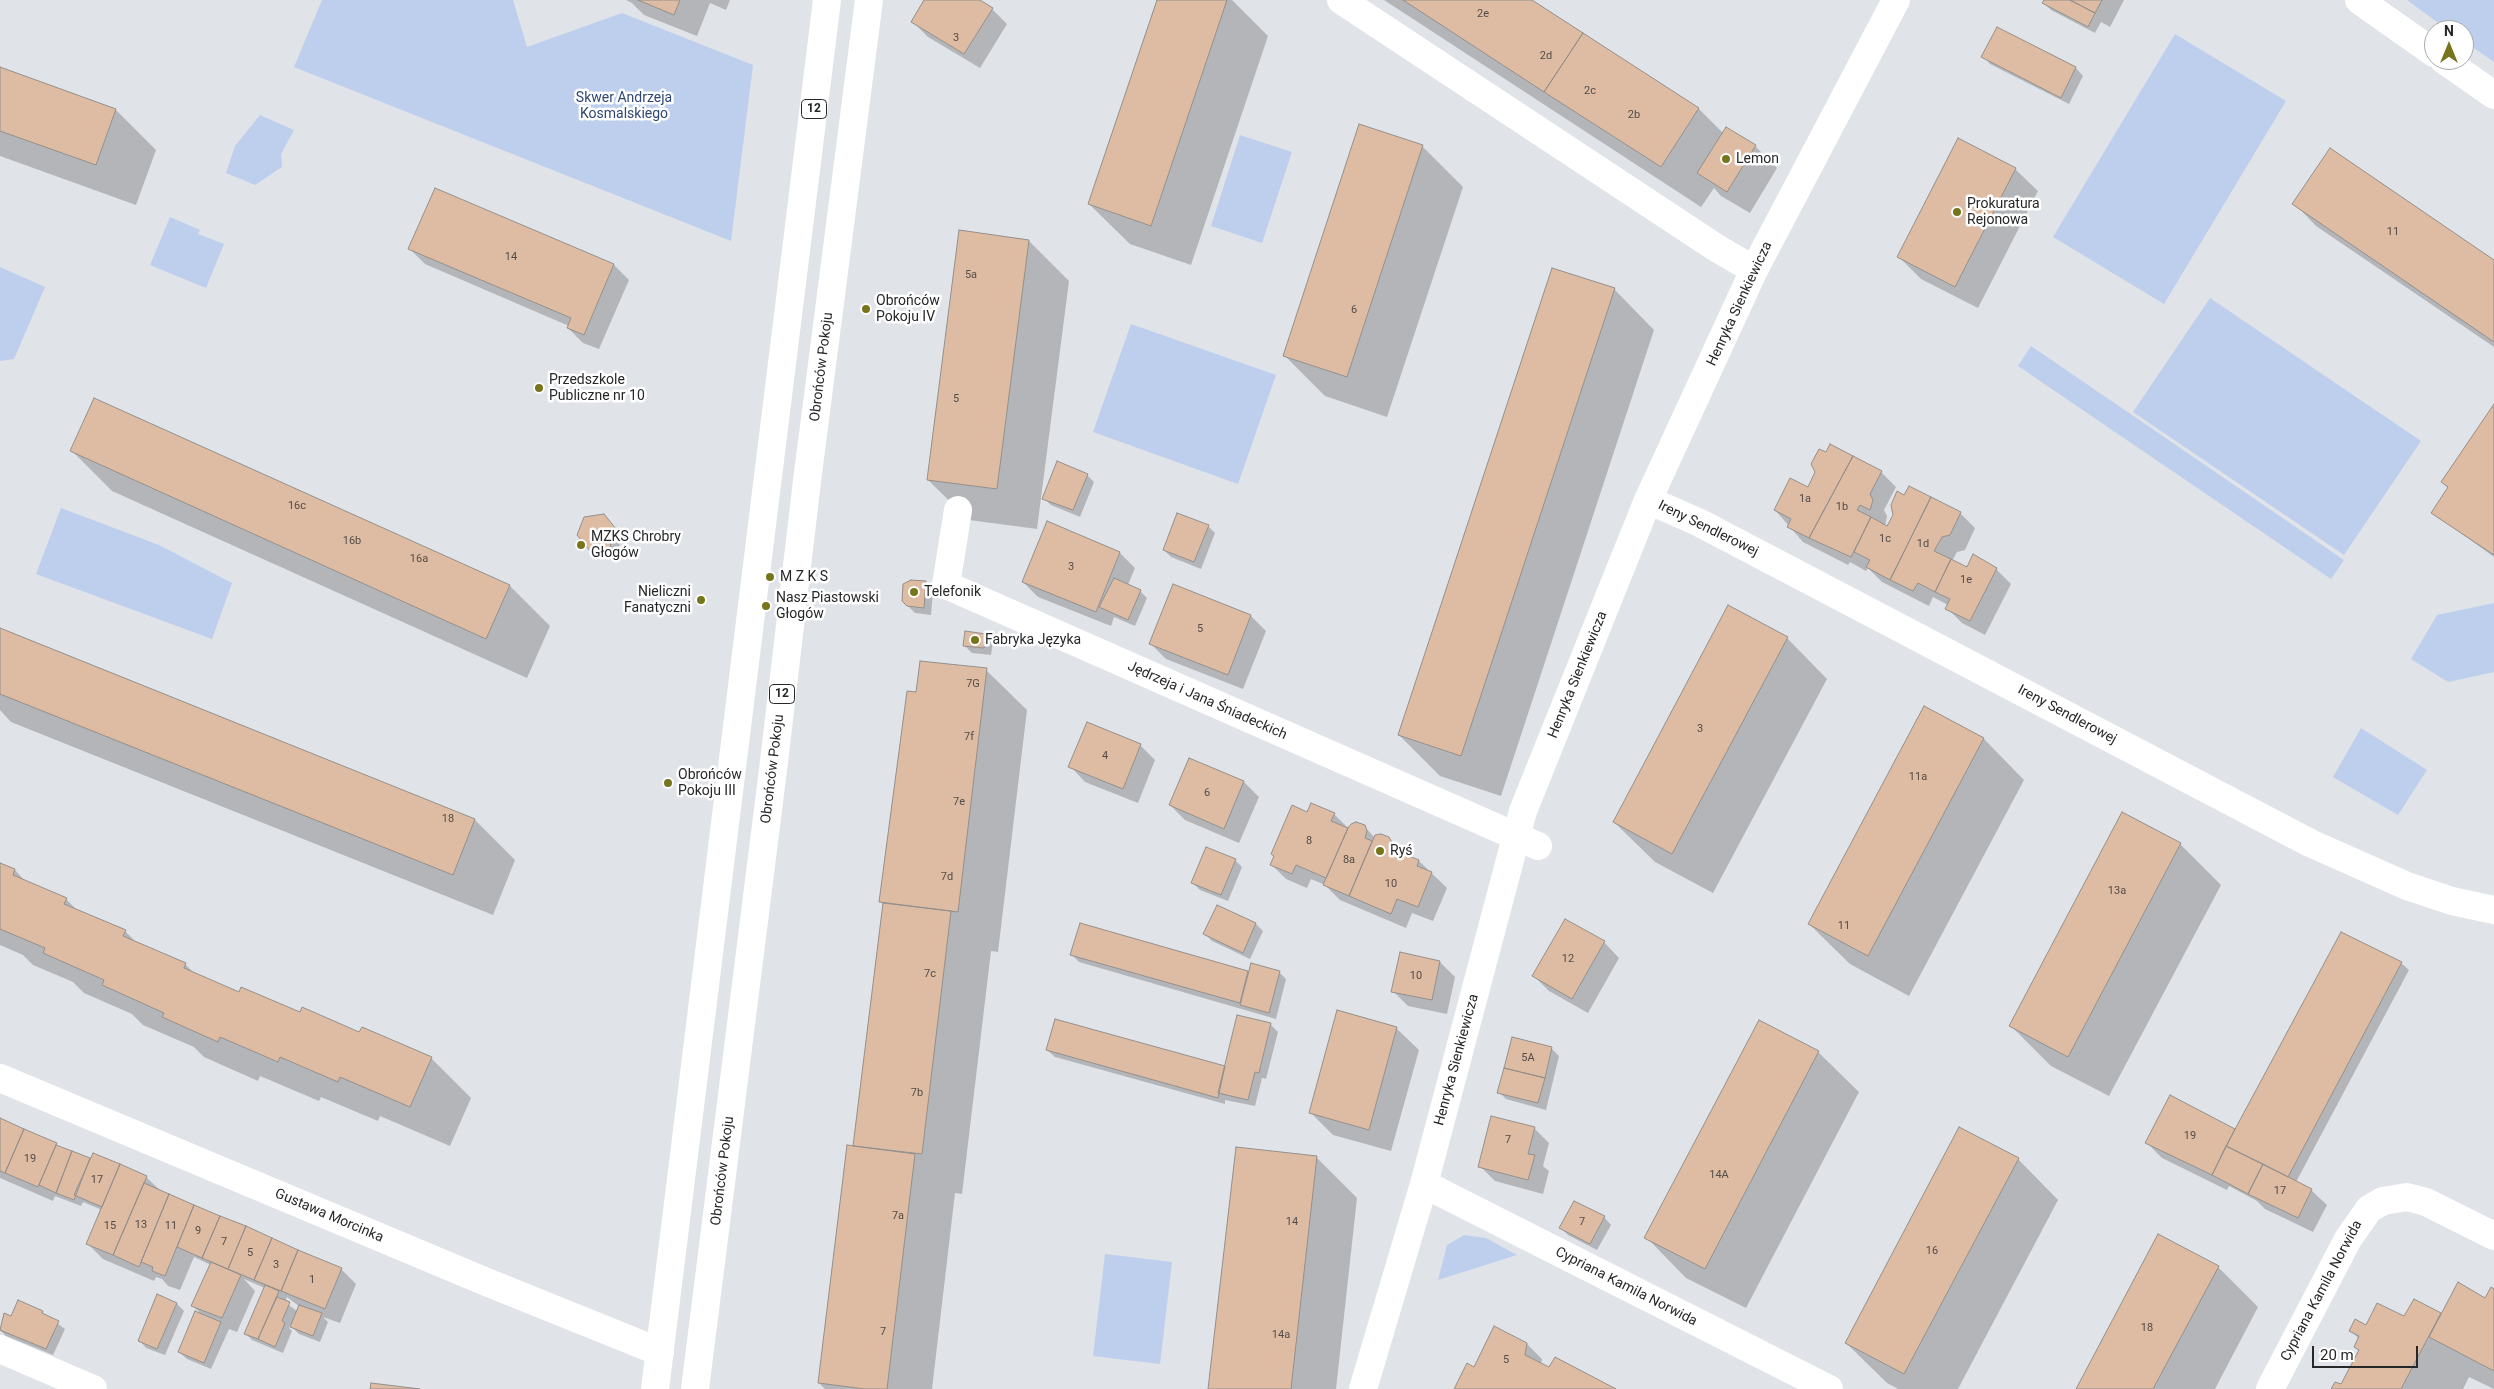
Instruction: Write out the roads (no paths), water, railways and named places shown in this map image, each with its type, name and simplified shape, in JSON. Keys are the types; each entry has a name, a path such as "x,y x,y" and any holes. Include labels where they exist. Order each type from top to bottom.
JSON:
{"street":[{"name":"12","path":"655,1389 827,0"},
{"name":"Obrońców Pokoju","path":"695,1389 773,770 807,481 870,0"},
{"path":"1341,0 1715,247 1754,270"},
{"name":"Henryka Sienkiewicza","path":"1362,1389 1527,840 1523,811 1648,500 1754,270 1896,0"},
{"path":"2359,0 2424,46"},
{"path":"2458,70 2494,95"},
{"name":"Ireny Sendlerowej","path":"1648,500 1700,523 2310,843 2407,886 2452,901 2494,910"},
{"name":"Jędrzeja i Jana Śniadeckich","path":"958,510 946,585 1472,818 1527,840"},
{"name":"Gustawa Morcinka","path":"0,1078 511,1293 660,1352"},
{"name":"Cypriana Kamila Norwida","path":"1424,1184 1829,1389"},
{"name":"Cypriana Kamila Norwida","path":"2270,1389 2348,1239 2369,1209 2383,1201 2406,1197 2426,1202 2494,1236"},
{"path":"0,1349 93,1389"}],"place":[{"name":"Lemon","path":"1726,159"},
{"name":"Prokuratura Rejonowa","path":"1957,212"},
{"name":"Obrońców Pokoju IV","path":"866,309"},
{"name":"Przedszkole Publiczne nr 10","path":"539,388"},
{"name":"MZKS Chrobry Głogów","path":"581,545"},
{"name":"M Z K S","path":"770,577"},
{"name":"Telefonik","path":"914,592"},
{"name":"Nieliczni Fanatyczni","path":"701,600"},
{"name":"Nasz Piastowski Głogów","path":"766,606"},
{"name":"Fabryka Języka","path":"975,640"},
{"name":"Obrońców Pokoju III","path":"668,783"},
{"name":"Ryś","path":"1380,851"}],"park label":[{"name":"Skwer Andrzeja Kosmalskiego","path":"624,106"}]}
